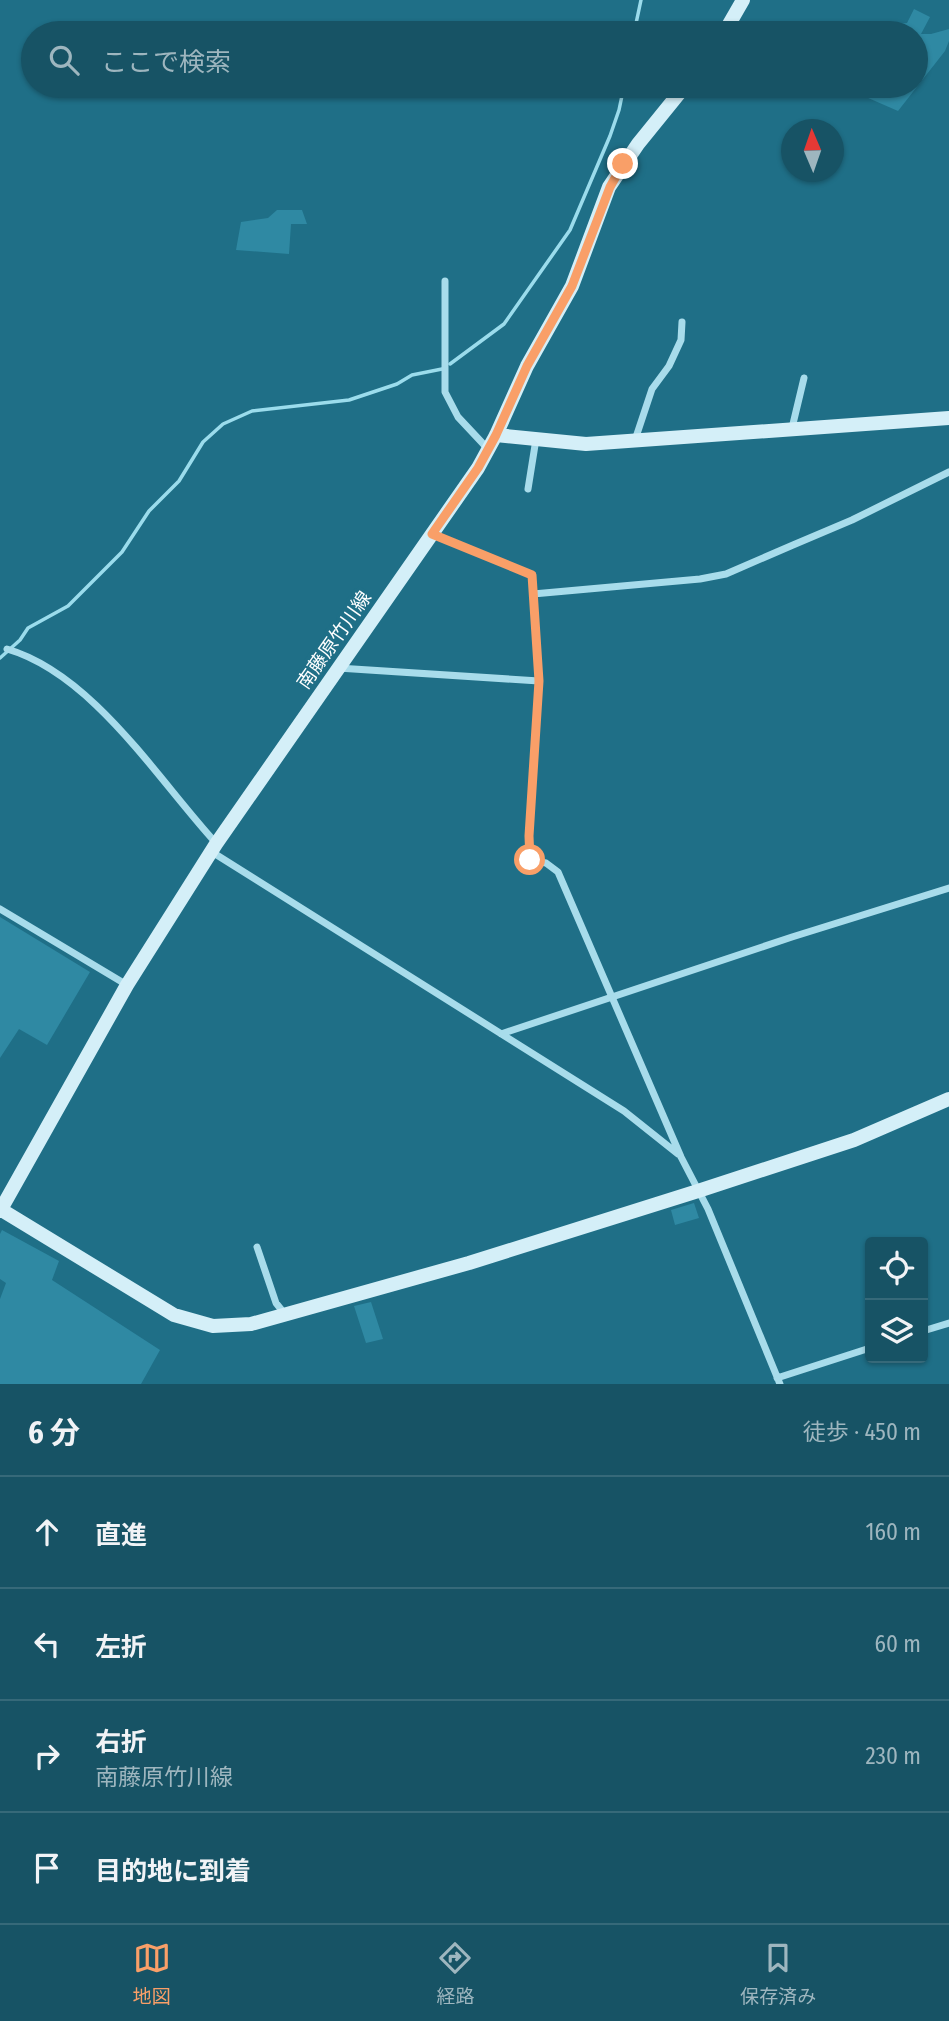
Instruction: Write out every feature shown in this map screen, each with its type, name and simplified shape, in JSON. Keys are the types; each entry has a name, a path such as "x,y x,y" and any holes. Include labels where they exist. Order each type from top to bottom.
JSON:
{"street":[{"path":"731,21 743,0"},
{"name":"南藤原竹川線","path":"0,1209 127,985 214,848 478,468 527,366 572,286 610,187 638,144 675,98"},
{"path":"445,281 445,392 458,417 488,449"},
{"path":"634,441 652,390 669,366 681,340 682,322"},
{"path":"792,430 804,378"},
{"path":"496,435 586,444 949,418"},
{"path":"528,489 536,439"},
{"path":"533,594 700,579 726,574 852,520 949,472"},
{"path":"432,534 532,575 539,681 528,853 530,860 547,863 558,872 681,1157 708,1209 779,1381 865,1350"},
{"path":"10,650 66,678 80,690 113,723 214,848 624,1111 681,1157"},
{"path":"338,668 539,681"},
{"path":"501,1034 610,996 949,888"},
{"path":"0,909 127,985"},
{"path":"0,1209 153,1304 183,1319 226,1326 251,1324 469,1263 698,1191 854,1140 949,1099"},
{"path":"257,1247 276,1303 285,1314"},
{"path":"928,1329 949,1322"}],"shaded area":[{"path":"914,9 930,17 928,21 908,21"},
{"path":"949,29 949,41 945,51 928,73 928,34"},
{"path":"868,98 908,98 898,111"},
{"path":"277,210 302,210 307,224 291,224 289,254 236,250 241,222 268,218"},
{"path":"0,917 90,972 47,1045 19,1029 0,1058"},
{"path":"694,1203 699,1218 675,1225 671,1210"},
{"path":"2,1230 59,1261 52,1280 160,1350 141,1384 0,1384 0,1299 6,1283 0,1279"},
{"path":"371,1302 383,1339 366,1343 354,1306"}],"waterway":[{"path":"637,21 641,0"},
{"path":"450,364 504,324 570,230 610,136 622,98"},
{"path":"0,658 20,640 28,628 68,606 122,552 149,511 179,481 203,442 223,424 252,411 349,400 397,384 412,375 442,369"}],"route":[{"path":"530,860 528,853 539,681 532,575 432,534 478,468 496,435 527,366 572,286 610,187 623,164"}]}
